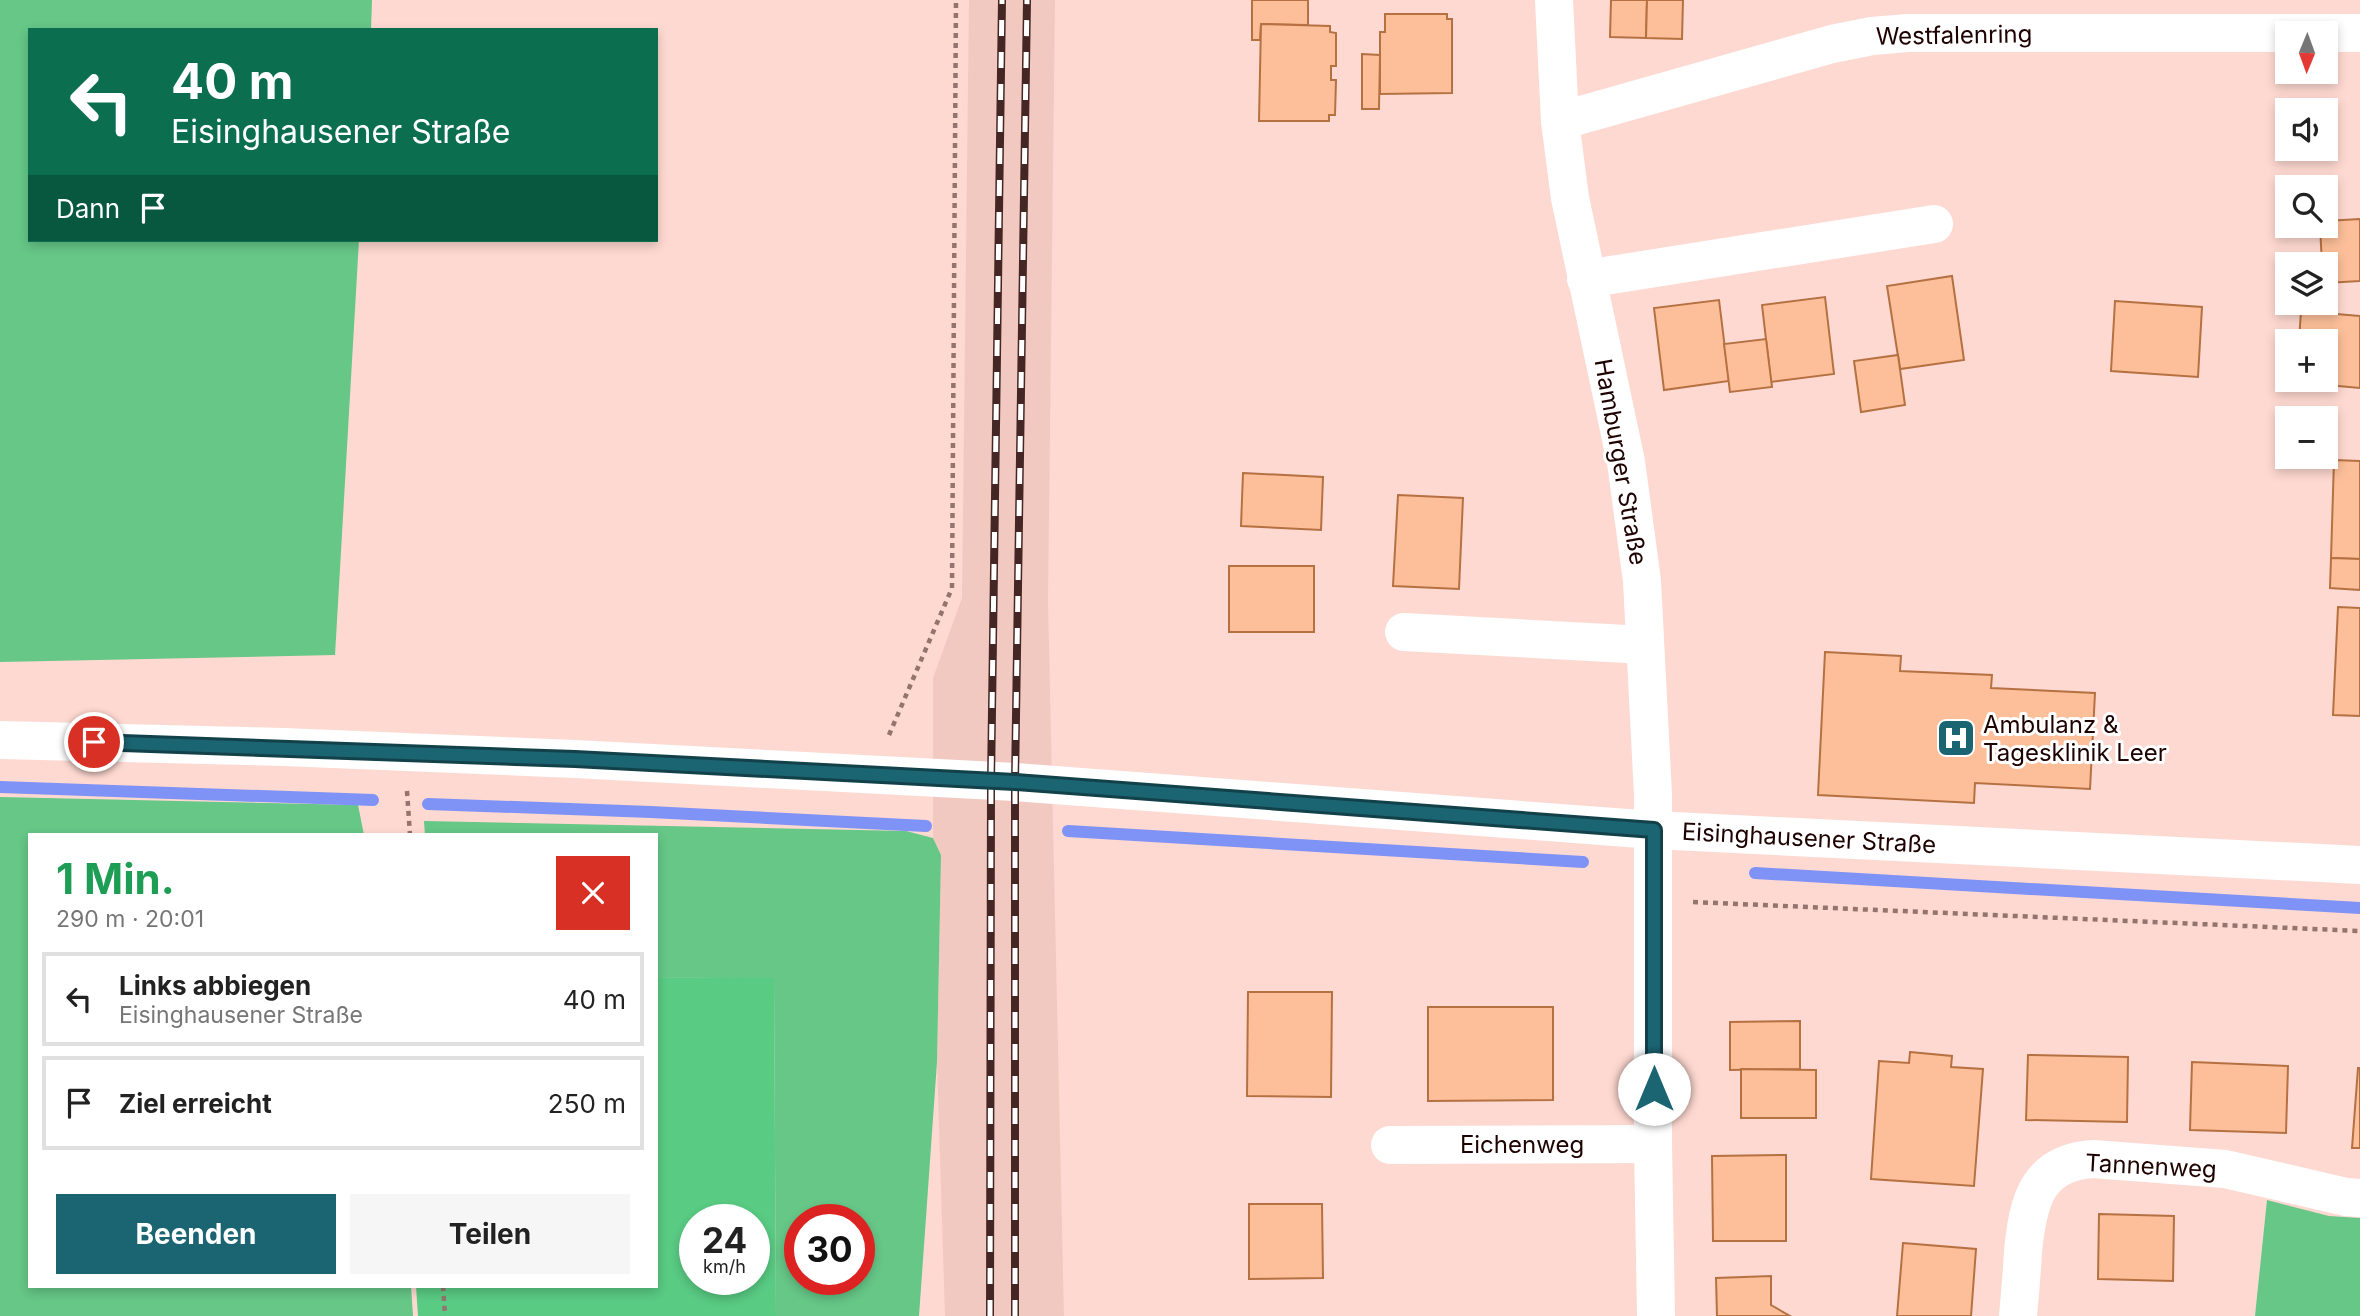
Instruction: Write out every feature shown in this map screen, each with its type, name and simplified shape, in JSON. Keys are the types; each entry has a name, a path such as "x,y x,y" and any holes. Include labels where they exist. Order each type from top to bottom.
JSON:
{"street":[{"name":"Hamburger Straße","path":"1554,0 1560,121 1570,198 1626,462 1642,581 1654,830"},
{"name":"Westfalenring","path":"1560,121 1832,44 1872,36 1908,33 2360,33"},
{"path":"1586,279 1934,224"},
{"path":"1404,632 1645,645"},
{"name":"Eisinghausener Straße","path":"0,740 509,756 1015,782 1654,830 2360,865"},
{"path":"1654,830 1653,1144 1657,1316"},
{"name":"Eichenweg","path":"1390,1145 1653,1144"},
{"name":"Tannenweg","path":"2018,1316 2029,1206 2037,1189 2049,1174 2063,1165 2093,1159 2225,1169 2360,1198"}],"path":[{"path":"888,740 952,588 956,0"},
{"path":"1654,900 2360,931"},
{"path":"443,1288 445,1316"}],"shaded area":[{"path":"969,0 1055,0 1048,601 1064,1316 945,1316 937,1062 941,855 933,838 933,678 962,598"}],"green space":[{"path":"0,0 372,0 371,28 28,28 28,242 359,242 335,655 0,662"},
{"path":"0,797 358,805 364,833 28,833 28,1288 411,1288 413,1316 0,1316"},
{"path":"424,821 906,831 933,838 941,855 937,1062 919,1316 776,1316 774,979 658,977 658,833 425,833"},
{"path":"658,977 774,978 776,1316 418,1316 416,1288 658,1288"},
{"path":"2267,1200 2329,1216 2360,1218 2360,1316 2255,1316"}],"building":[{"path":"1252,0 1308,0 1308,25 1261,24 1260,40 1252,40"},
{"path":"1611,0 1647,0 1646,38 1610,37"},
{"path":"1647,0 1683,0 1682,39 1646,38"},
{"path":"1385,14 1447,14 1447,19 1452,19 1452,93 1380,94 1380,32 1385,32"},
{"path":"1261,24 1330,26 1330,32 1336,33 1336,66 1331,66 1331,80 1336,80 1335,115 1329,115 1329,121 1259,121"},
{"path":"1362,54 1380,55 1379,109 1362,109"},
{"path":"2360,219 2360,281 2338,282 2338,252 2321,252 2321,238 2338,238 2338,220"},
{"path":"1952,276 1964,360 1900,369 1887,286"},
{"path":"1825,297 1834,374 1771,382 1762,305"},
{"path":"1719,300 1729,381 1664,390 1654,308"},
{"path":"2115,301 2202,307 2198,377 2111,371"},
{"path":"2301,315 2360,316 2360,388 2338,386 2338,329 2300,329"},
{"path":"1766,339 1772,387 1730,392 1724,344"},
{"path":"1898,355 1905,405 1861,412 1854,361"},
{"path":"2338,460 2360,461 2360,559 2331,558 2334,469 2338,469"},
{"path":"1243,473 1323,477 1321,530 1241,526"},
{"path":"1398,495 1463,498 1459,589 1393,586"},
{"path":"2331,558 2360,559 2360,590 2330,588"},
{"path":"1229,566 1314,566 1314,632 1229,632"},
{"path":"2338,607 2360,608 2360,716 2333,715"},
{"name":"Ambulanz & Tagesklinik Leer","path":"1825,652 1901,656 1900,671 1992,675 1991,688 2095,693 2090,789 1975,783 1974,803 1818,795"},
{"path":"1248,992 1332,992 1331,1097 1247,1096"},
{"path":"1428,1007 1553,1007 1553,1100 1428,1101"},
{"path":"1800,1021 1800,1069 1730,1070 1730,1022"},
{"path":"1910,1052 1952,1056 1951,1067 1983,1069 1974,1186 1871,1179 1879,1061 1909,1063"},
{"path":"2028,1055 2128,1057 2127,1122 2026,1120"},
{"path":"2192,1062 2288,1066 2286,1133 2190,1130"},
{"path":"2358,1068 2360,1148 2352,1148"},
{"path":"1741,1069 1816,1070 1816,1118 1741,1118"},
{"path":"1786,1155 1786,1241 1713,1241 1712,1156"},
{"path":"1249,1204 1322,1204 1323,1278 1249,1279"},
{"path":"2099,1214 2174,1216 2173,1281 2098,1279"},
{"path":"1903,1243 1976,1249 1971,1316 1897,1316"},
{"path":"1771,1276 1771,1305 1790,1316 1717,1316 1716,1278"}],"waterway":[{"path":"0,787 373,800"},
{"path":"428,804 926,826"},
{"path":"1068,831 1583,862"},
{"path":"1755,873 2360,908"}],"railway":[{"path":"990,1316 991,782 1002,0"},
{"path":"1015,1316 1015,782 1027,0"}],"place":[{"name":"Ambulanz & Tagesklinik Leer","path":"1956,738"}],"route":[{"path":"94,742 575,759 1015,782 1654,830 1654,1089"}]}
